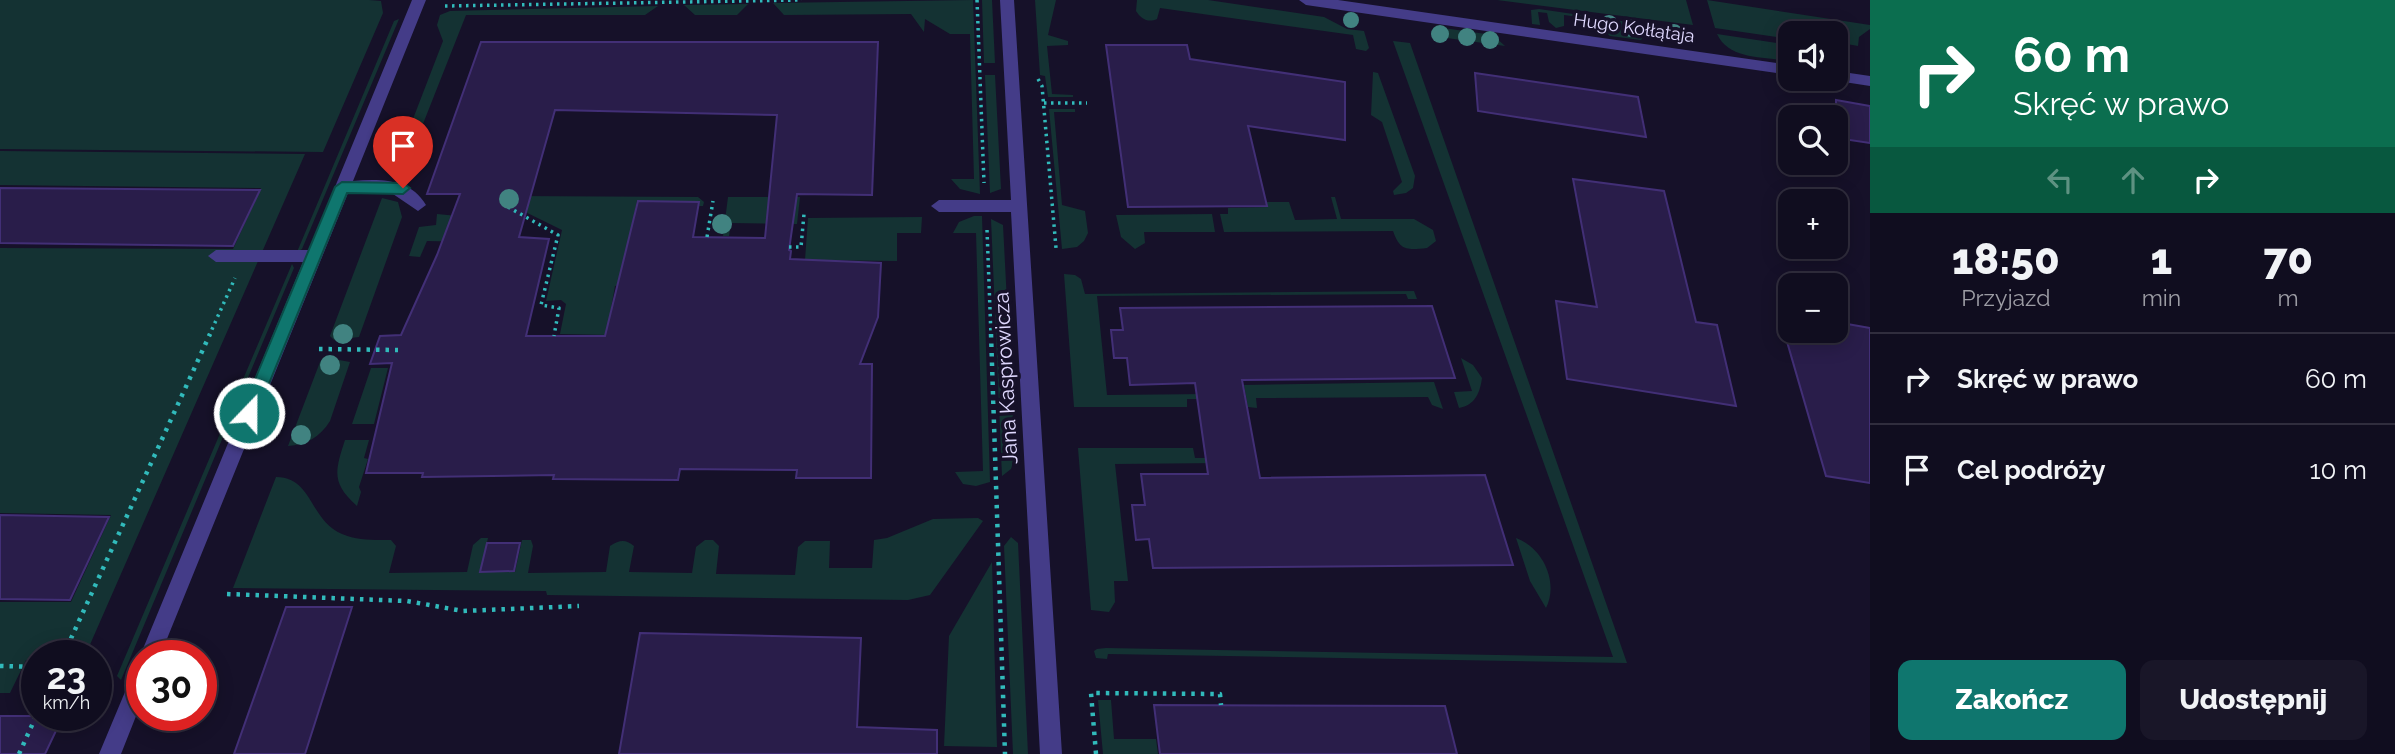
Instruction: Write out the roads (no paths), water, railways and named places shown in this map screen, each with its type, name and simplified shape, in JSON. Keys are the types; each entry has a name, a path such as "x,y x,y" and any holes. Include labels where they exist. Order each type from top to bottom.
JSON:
{"street":[{"path":"157,640 419,0"},
{"name":"Jana Kasprowicza","path":"1007,0 1051,754"},
{"name":"Hugo Kołłątaja","path":"1306,0 1778,68"},
{"path":"1848,78 1870,81"},
{"path":"342,187 403,188 412,195 418,205"},
{"path":"939,206 1019,206"},
{"path":"216,256 314,256"},
{"path":"110,754 126,715"}]}
